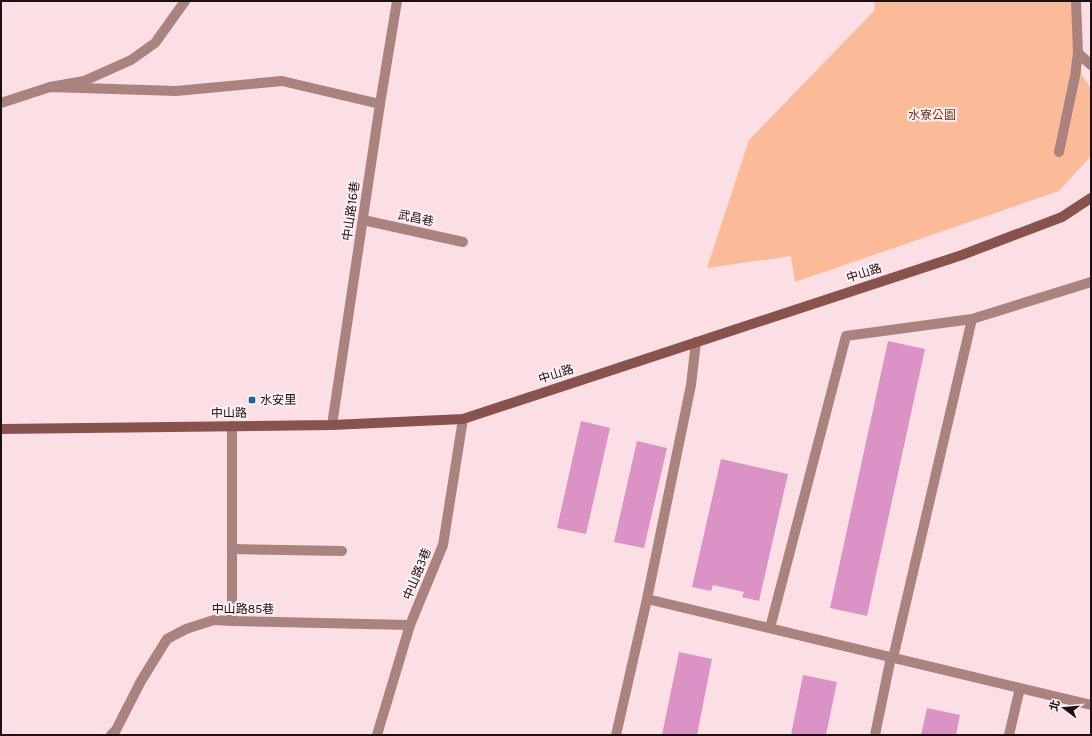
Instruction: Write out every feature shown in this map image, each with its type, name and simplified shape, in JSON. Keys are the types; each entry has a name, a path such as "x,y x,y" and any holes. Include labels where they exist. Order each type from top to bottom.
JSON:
{"street":[{"path":"1,103 50,87 84,81 131,60 155,43 185,1"},
{"name":"中山路16巷","path":"332,425 397,1"},
{"path":"1059,152 1075,76 1078,53 1076,1"},
{"path":"1078,53 1091,65"},
{"path":"50,87 176,90 282,81 380,104"},
{"name":"中山路","path":"1,429 332,425 463,419 962,255 1062,216 1091,198"},
{"name":"武昌巷","path":"363,220 463,242"},
{"path":"770,628 846,336 972,319 1091,282"},
{"path":"874,735 972,319"},
{"path":"616,735 647,599 691,385 696,342"},
{"name":"中山路3巷","path":"377,735 410,625 443,545 463,419"},
{"path":"232,426 232,621"},
{"path":"232,549 342,551"},
{"path":"647,599 1091,705"},
{"name":"中山路85巷","path":"111,735 116,730 141,681 167,639 186,629 214,620 410,625"},
{"path":"1009,735 1020,688"}],"green space":[{"name":"水寮公園","path":"875,1 1072,1 1082,75 1091,89 1091,156 1059,191 795,282 791,256 707,268 749,140 874,11"}],"building":[{"path":"888,341 925,349 867,616 830,608"},
{"path":"581,421 610,428 586,534 557,528"},
{"path":"637,441 667,448 644,548 614,542"},
{"path":"721,459 788,474 759,601 742,597 744,592 713,585 711,591 692,587"},
{"path":"679,652 712,659 697,735 662,735"},
{"path":"803,675 837,682 826,735 791,735"},
{"path":"927,708 960,715 956,735 921,735"}],"place":[{"name":"水安里","path":"252,400"}]}
